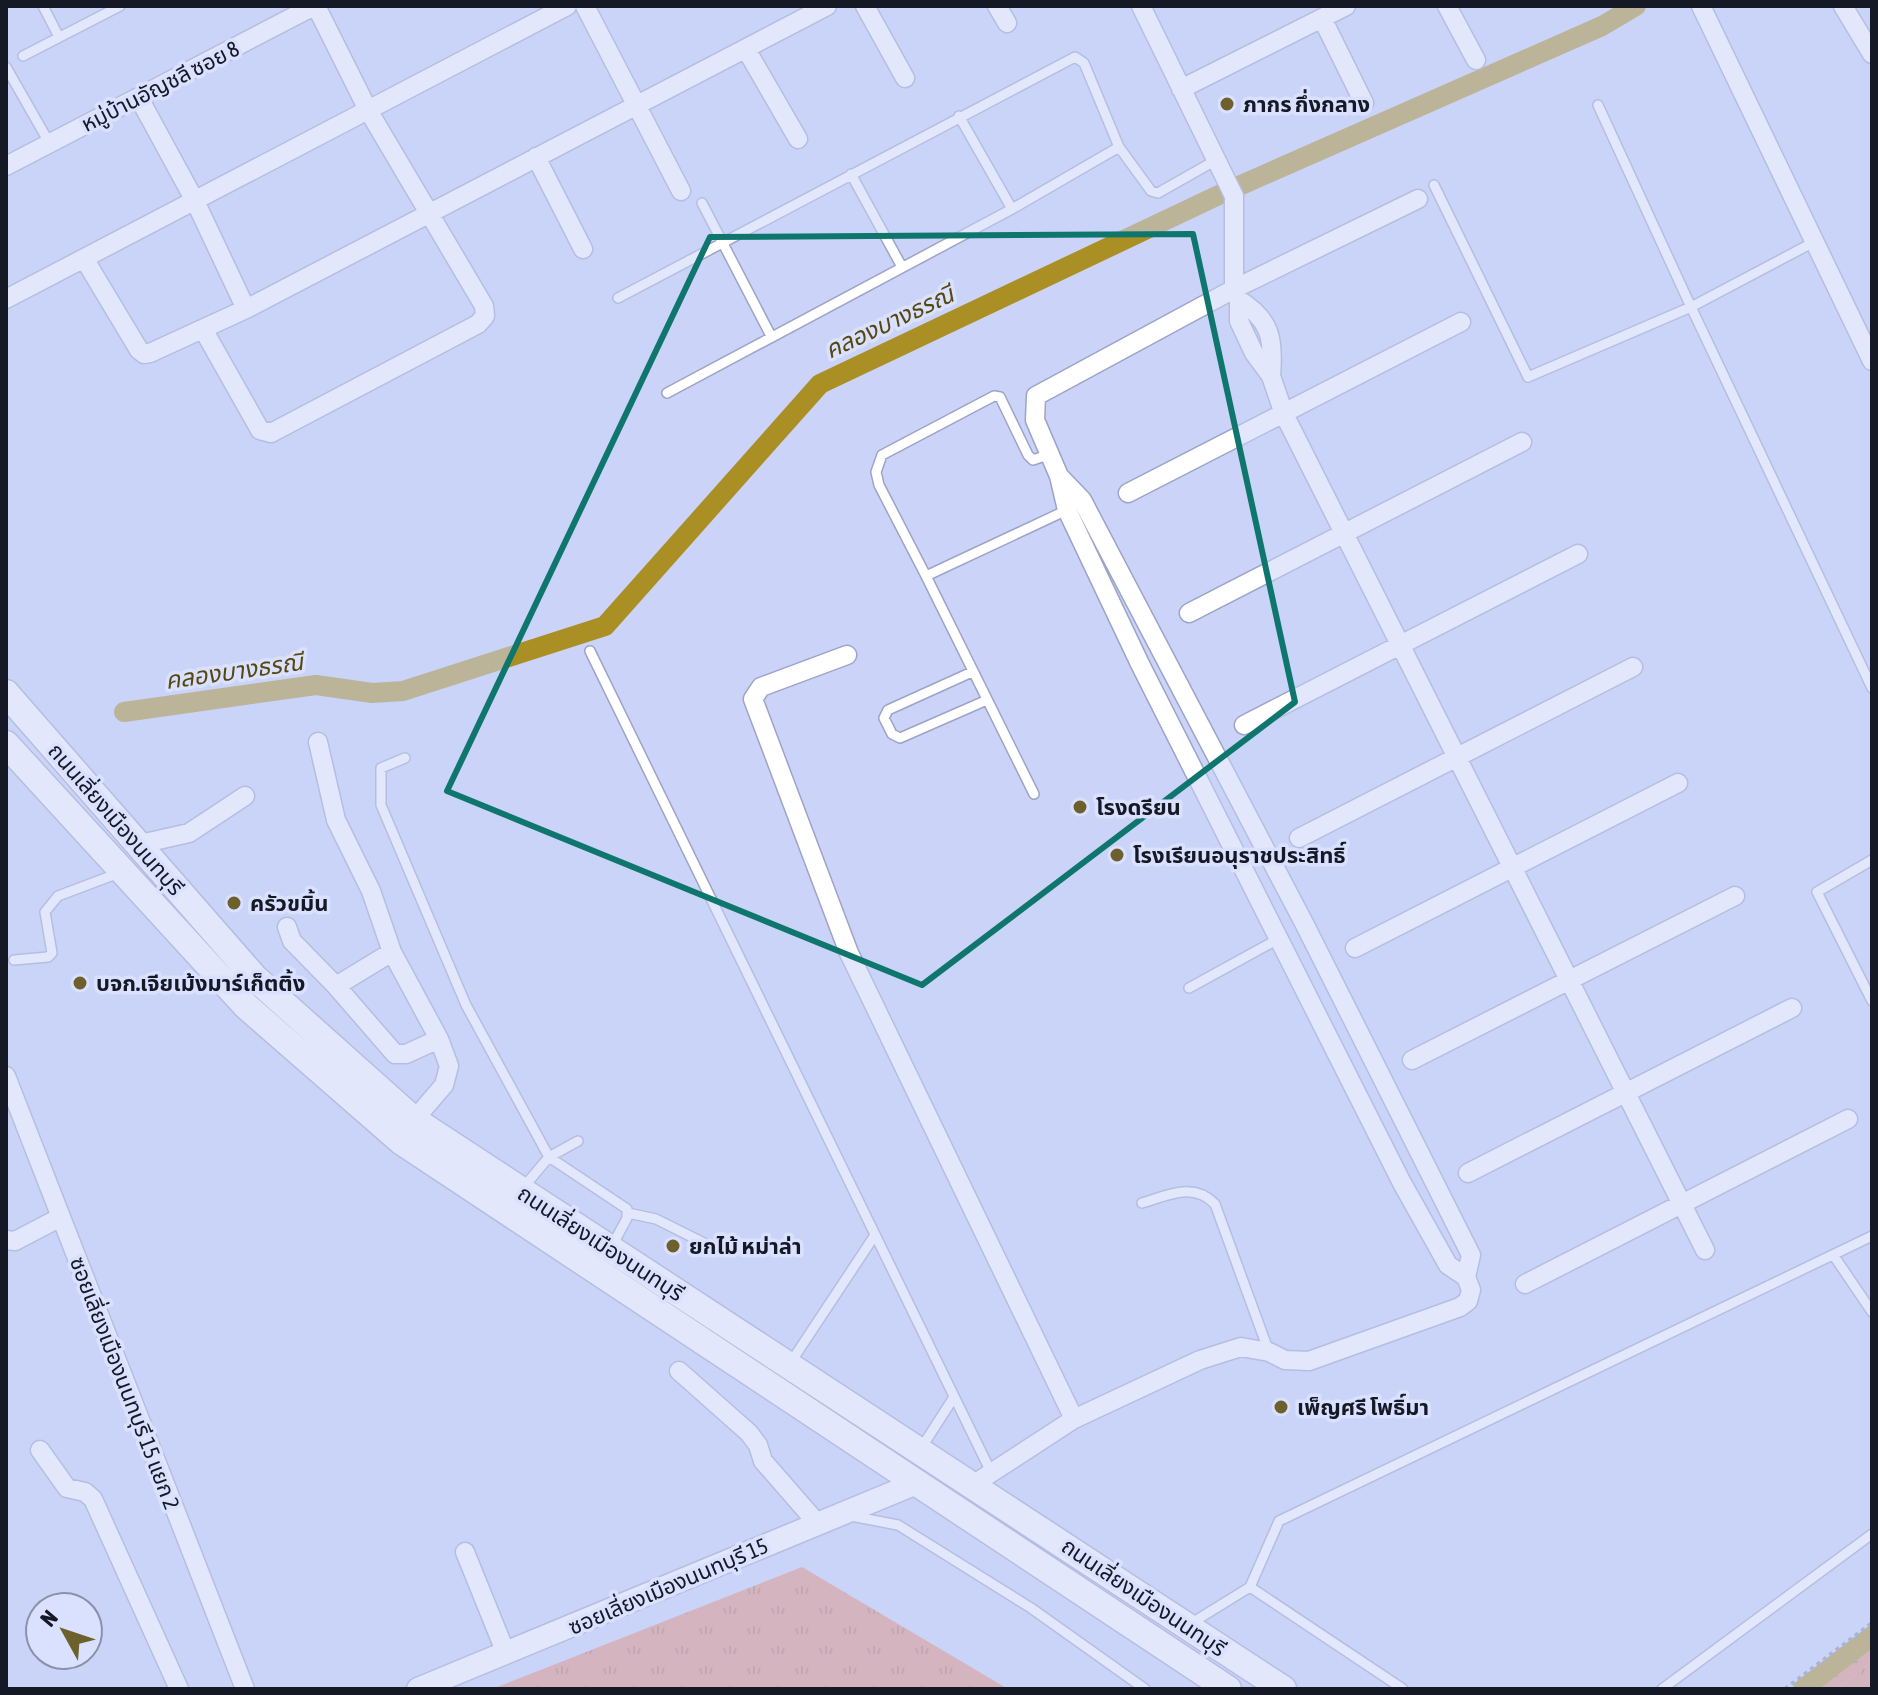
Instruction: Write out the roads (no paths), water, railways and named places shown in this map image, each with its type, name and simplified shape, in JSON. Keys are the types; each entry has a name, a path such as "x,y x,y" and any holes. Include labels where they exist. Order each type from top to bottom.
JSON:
{"main road":[{"name":"ถนนเลี่ยงเมืองนนทบุรี","path":"6,693 255,978 414,1120 920,1450 982,1478 1187,1625 1283,1689"},
{"name":"ถนนเลี่ยงเมืองนนทบุรี","path":"6,744 246,1006 402,1142 1228,1689"}],"street":[{"name":"หมู่บ้านอัญชลี ซอย 8","path":"6,166 315,6"},
{"path":"203,329 260,430 271,433 478,324 485,316 484,306 368,110 315,6"},
{"path":"6,299 567,6"},
{"path":"585,6 681,191"},
{"path":"85,260 144,354 246,309 827,6"},
{"path":"865,6 905,78"},
{"path":"997,6 1007,23"},
{"path":"1141,6 1234,196 1236,295"},
{"path":"1181,89 1346,6"},
{"path":"1447,6 1476,60"},
{"path":"1701,6 1872,361"},
{"path":"1843,6 1872,54"},
{"path":"1322,18 1364,103"},
{"path":"746,49 798,139"},
{"path":"139,98 195,201 246,309"},
{"path":"536,157 583,249"},
{"path":"1418,199 1036,396 1035,420 1059,476 1067,510 1156,696 1402,1183 1448,1265 1466,1277"},
{"path":"1236,295 1258,312 1273,344 1271,376 1284,414 1705,1250"},
{"path":"1128,493 1461,322"},
{"path":"1189,613 1522,442"},
{"path":"982,1478 1074,1419 1228,1350 1241,1347 1269,1352 1285,1360 1309,1361 1460,1307 1468,1301 1471,1290 1466,1277 1471,1255 1305,925 1082,500 1059,476"},
{"path":"1244,725 1578,554"},
{"path":"847,655 761,687 753,699 849,953 1074,1419"},
{"path":"1299,838 1633,667"},
{"path":"1156,696 1180,686"},
{"path":"318,742 336,820 371,891 392,952 439,1039 448,1075 444,1085 414,1120"},
{"path":"1355,948 1678,783"},
{"path":"136,845 189,833 245,796"},
{"path":"1412,1060 1735,896"},
{"path":"1280,938 1305,925"},
{"path":"287,927 292,941 395,1054 406,1054 439,1039"},
{"path":"336,986 392,952"},
{"path":"1468,1173 1792,1008"},
{"name":"ซอยเลี่ยงเมืองนนทบุรี 15 แยก 2","path":"6,1076 245,1689"},
{"path":"1525,1284 1848,1119"},
{"path":"6,1240 15,1241 61,1217"},
{"path":"679,1371 749,1433 758,1445 763,1461 817,1523"},
{"path":"40,1450 67,1488 85,1492 93,1499 179,1689"},
{"name":"ซอยเลี่ยงเมืองนนทบุรี 15","path":"418,1689 919,1482"},
{"path":"465,1552 505,1651"}],"lane":[{"path":"43,6 59,37"},
{"path":"23,56 120,6"},
{"path":"618,298 1075,57 1084,63 1119,147 1147,188 1158,193 1218,159"},
{"path":"6,67 50,144"},
{"path":"1598,105 1872,688"},
{"path":"959,116 1012,209"},
{"path":"667,393 1012,209 1119,147"},
{"path":"851,174 902,267"},
{"path":"1434,185 1528,377 1691,307 1814,242"},
{"path":"702,203 771,336"},
{"path":"1034,794 879,485 876,472 882,455 994,396 1000,397 1010,412 1028,455 1033,460 1051,454"},
{"path":"926,576 1067,510"},
{"path":"590,651 954,1397 982,1478"},
{"path":"972,672 888,710 884,718 886,724 900,738 987,700"},
{"path":"405,758 381,768 381,805 466,1005 549,1157 618,1199 628,1213 656,1219 712,1247"},
{"path":"1872,860 1817,892 1872,1001"},
{"path":"14,960 48,957 52,953 45,912 58,896 123,871"},
{"path":"1189,988 1280,938"},
{"path":"520,1191 549,1157 578,1141"},
{"path":"1142,1203 1190,1189 1205,1193 1215,1204 1269,1352"},
{"path":"610,1249 628,1213"},
{"path":"789,1364 875,1235"},
{"path":"1187,1625 1250,1587 1279,1521 1872,1236"},
{"path":"1834,1256 1872,1312"},
{"path":"920,1450 954,1397"},
{"path":"839,1514 898,1525 1031,1608 1145,1689"},
{"path":"1662,1689 1872,1534"},
{"path":"1250,1587 1403,1689"}],"waterway":[{"name":"คลองบางธรณี","path":"124,712 316,685 372,693 403,691 605,626 820,384 1223,193 1602,26 1636,6"},
{"path":"1803,1689 1872,1636"}],"place":[{"name":"ภากร กึ่งกลาง","path":"1227,104"},
{"name":"โรงดรียน","path":"1080,807"},
{"name":"โรงเรียนอนุราชประสิทธิ์","path":"1117,855"},
{"name":"ครัวขมิ้น","path":"234,903"},
{"name":"บจก.เจียเม้งมาร์เก็ตติ้ง","path":"80,983"},
{"name":"ยกไม้ หม่าล่า","path":"673,1246"},
{"name":"เพ็ญศรี โพธิ์มา","path":"1281,1407"}]}
